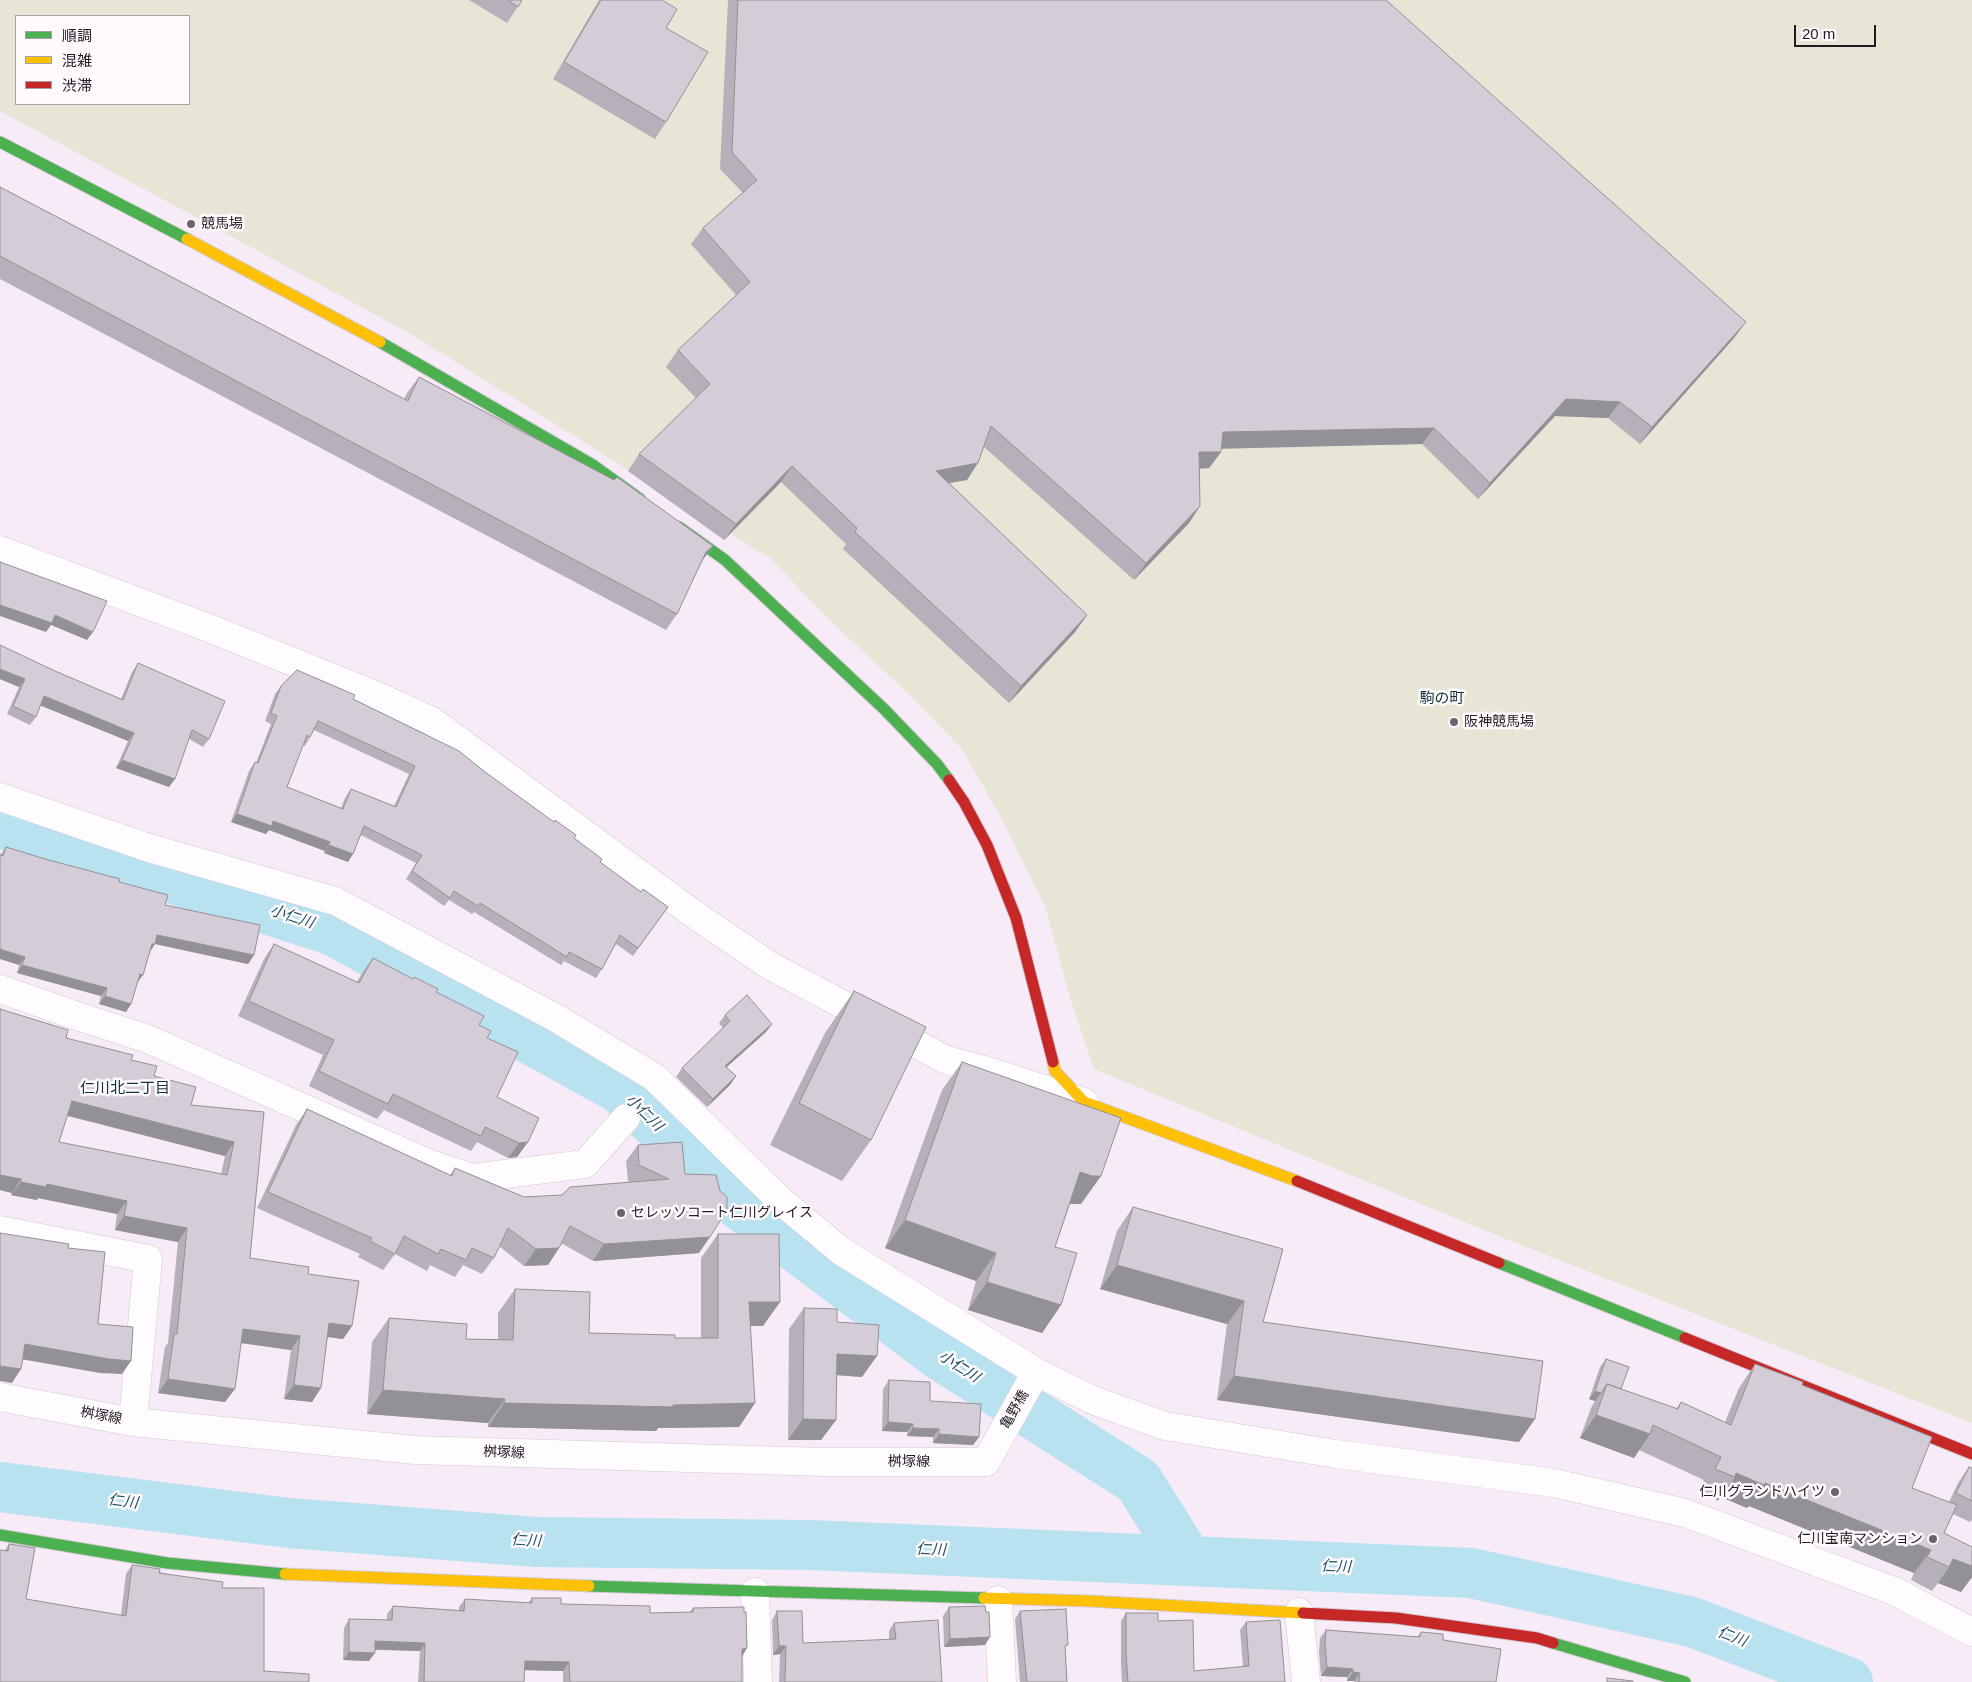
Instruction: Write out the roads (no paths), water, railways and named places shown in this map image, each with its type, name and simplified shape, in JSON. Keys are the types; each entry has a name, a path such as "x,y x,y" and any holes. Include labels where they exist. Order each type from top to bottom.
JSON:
{"street":[{"path":"0,142 365,333 593,466 647,504"},
{"path":"671,521 725,560 818,645 884,709 942,771 964,802 987,844 1016,918 1054,1071 1084,1102"},
{"path":"0,550 208,628 375,695 432,721 688,910 767,964 946,1060 985,1070 1084,1102 1306,1185 1972,1454"},
{"path":"0,796 149,848 335,901 556,1018 654,1077 782,1201 841,1251 1034,1376 1095,1402 1164,1426 1336,1454 1554,1483 1685,1512 1894,1591 1972,1632"},
{"path":"0,988 148,1039 430,1164 473,1178 585,1164 626,1118"},
{"path":"0,1230 148,1259 133,1422"},
{"name":"亀野橋","path":"999,1439 1034,1376"},
{"name":"桝塚線","path":"0,1397 133,1422 415,1450 824,1462 986,1462 999,1439"},
{"path":"0,1535 167,1563 301,1576 998,1600 1089,1601 1396,1618 1538,1638 1685,1682"},
{"path":"755,1592 758,1682"},
{"path":"998,1600 1002,1682"},
{"path":"1299,1612 1306,1682"}],"waterway":[{"name":"小仁川","path":"0,823 334,931 619,1088 741,1206 941,1356 1138,1481 1188,1561"},
{"name":"仁川","path":"0,1487 289,1523 537,1542 810,1545 1471,1573 1692,1622 1848,1682"}],"place":[{"name":"競馬場","path":"191,224"},
{"name":"阪神競馬場","path":"1454,722"},
{"name":"セレッソコート仁川グレイス","path":"621,1213"},
{"name":"仁川グランドハイツ","path":"1835,1492"},
{"name":"仁川宝南マンション","path":"1933,1539"}],"district":[{"name":"駒の町","path":"1442,699"},
{"name":"仁川北二丁目","path":"125,1089"}]}
